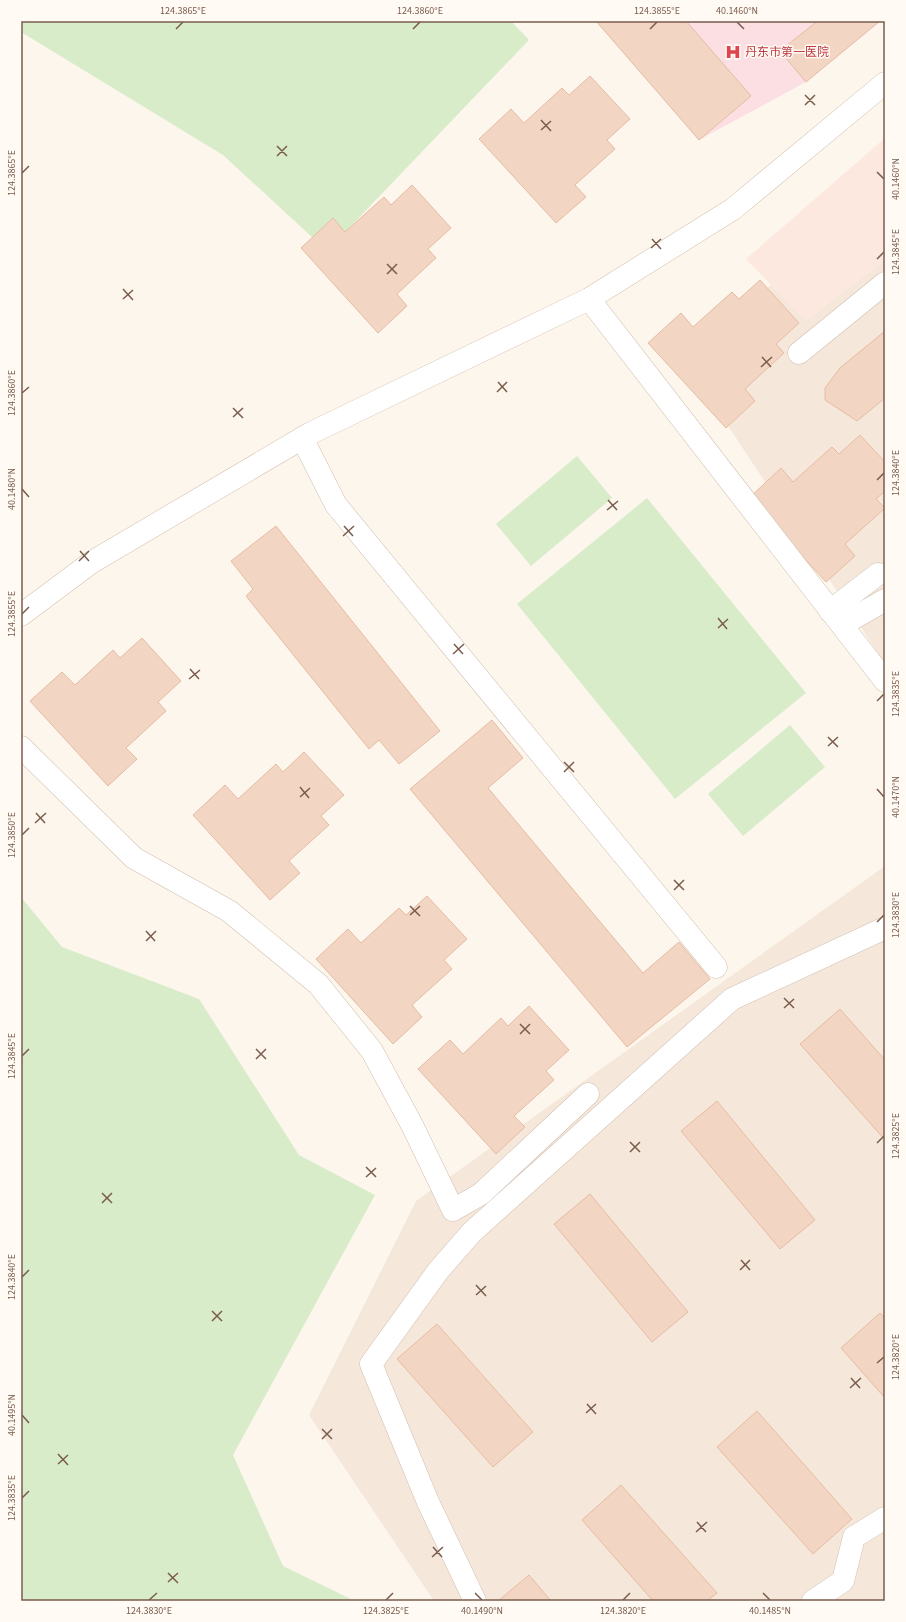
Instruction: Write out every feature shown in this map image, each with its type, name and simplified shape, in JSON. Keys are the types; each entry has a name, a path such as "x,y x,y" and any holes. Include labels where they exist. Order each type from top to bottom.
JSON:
{"street":[{"path":"21,615 92,562 302,438 588,299 733,209 885,84"},
{"path":"799,353 885,283"},
{"path":"588,299 885,681"},
{"path":"302,438 336,505 716,967"},
{"path":"836,618 878,574"},
{"path":"836,618 885,600"},
{"path":"21,747 134,858 229,910 318,984 372,1052 413,1127 453,1210 481,1194 588,1094"},
{"path":"475,1601 428,1502 372,1364 438,1271 472,1232 732,999 885,928"},
{"path":"813,1601 843,1581 854,1537 885,1518"}],"shaded area":[{"name":"丹东市第一医院","path":"596,21 880,21 806,82 699,140"},
{"path":"885,138 885,260 806,321 746,259"},
{"path":"885,211 885,664 676,347"},
{"path":"885,866 885,1601 434,1601 309,1415 416,1201"}],"green space":[{"path":"21,21 511,21 529,40 327,251 223,155 21,32"},
{"path":"577,456 612,498 531,566 496,524"},
{"path":"647,498 806,693 675,799 517,604"},
{"path":"790,725 825,767 743,836 708,794"},
{"path":"21,897 62,947 199,999 299,1155 375,1195 233,1455 283,1566 355,1601 21,1601"}],"building":[{"path":"596,21 686,21 751,96 699,140"},
{"path":"813,21 880,21 806,82 780,51 815,23"},
{"path":"590,76 630,119 607,140 615,149 575,185 586,197 556,223 479,139 511,109 524,123 562,88 569,95"},
{"path":"412,185 451,228 428,249 436,258 397,294 407,306 378,333 301,248 333,218 345,232 384,197 391,205"},
{"path":"760,280 799,323 776,344 784,353 745,389 755,401 726,428 648,343 681,313 693,327 732,292 739,299"},
{"path":"885,331 885,398 857,421 825,400 825,388 840,368"},
{"path":"860,435 885,462 885,491 876,499 885,508 845,544 855,556 826,582 749,498 781,468 793,482 832,447 839,454"},
{"path":"276,526 440,731 399,764 379,740 369,749 246,596 253,589 231,561"},
{"path":"142,638 181,681 158,702 166,711 126,748 137,759 108,786 30,701 62,672 75,685 113,650 120,658"},
{"path":"492,720 523,758 488,788 643,973 679,942 710,979 627,1047 410,789"},
{"path":"304,752 344,795 321,816 329,825 289,861 300,873 270,900 193,815 225,785 238,799 276,764 283,772"},
{"path":"427,896 467,939 444,960 452,969 412,1005 422,1017 393,1044 316,959 348,929 361,943 399,908 406,915"},
{"path":"529,1006 569,1050 546,1071 554,1080 514,1116 525,1127 496,1154 418,1069 450,1040 463,1054 501,1018 508,1026"},
{"path":"840,1009 885,1060 885,1140 800,1044"},
{"path":"717,1101 815,1220 780,1249 681,1131"},
{"path":"590,1194 688,1312 652,1342 554,1224"},
{"path":"880,1313 885,1318 885,1398 841,1348"},
{"path":"437,1324 533,1432 493,1467 397,1359"},
{"path":"757,1411 852,1519 813,1554 717,1447"},
{"path":"621,1485 717,1593 707,1601 653,1601 582,1520"},
{"path":"529,1575 551,1601 498,1601"}],"place":[{"name":"丹东市第一医院","path":"733,52"}]}
